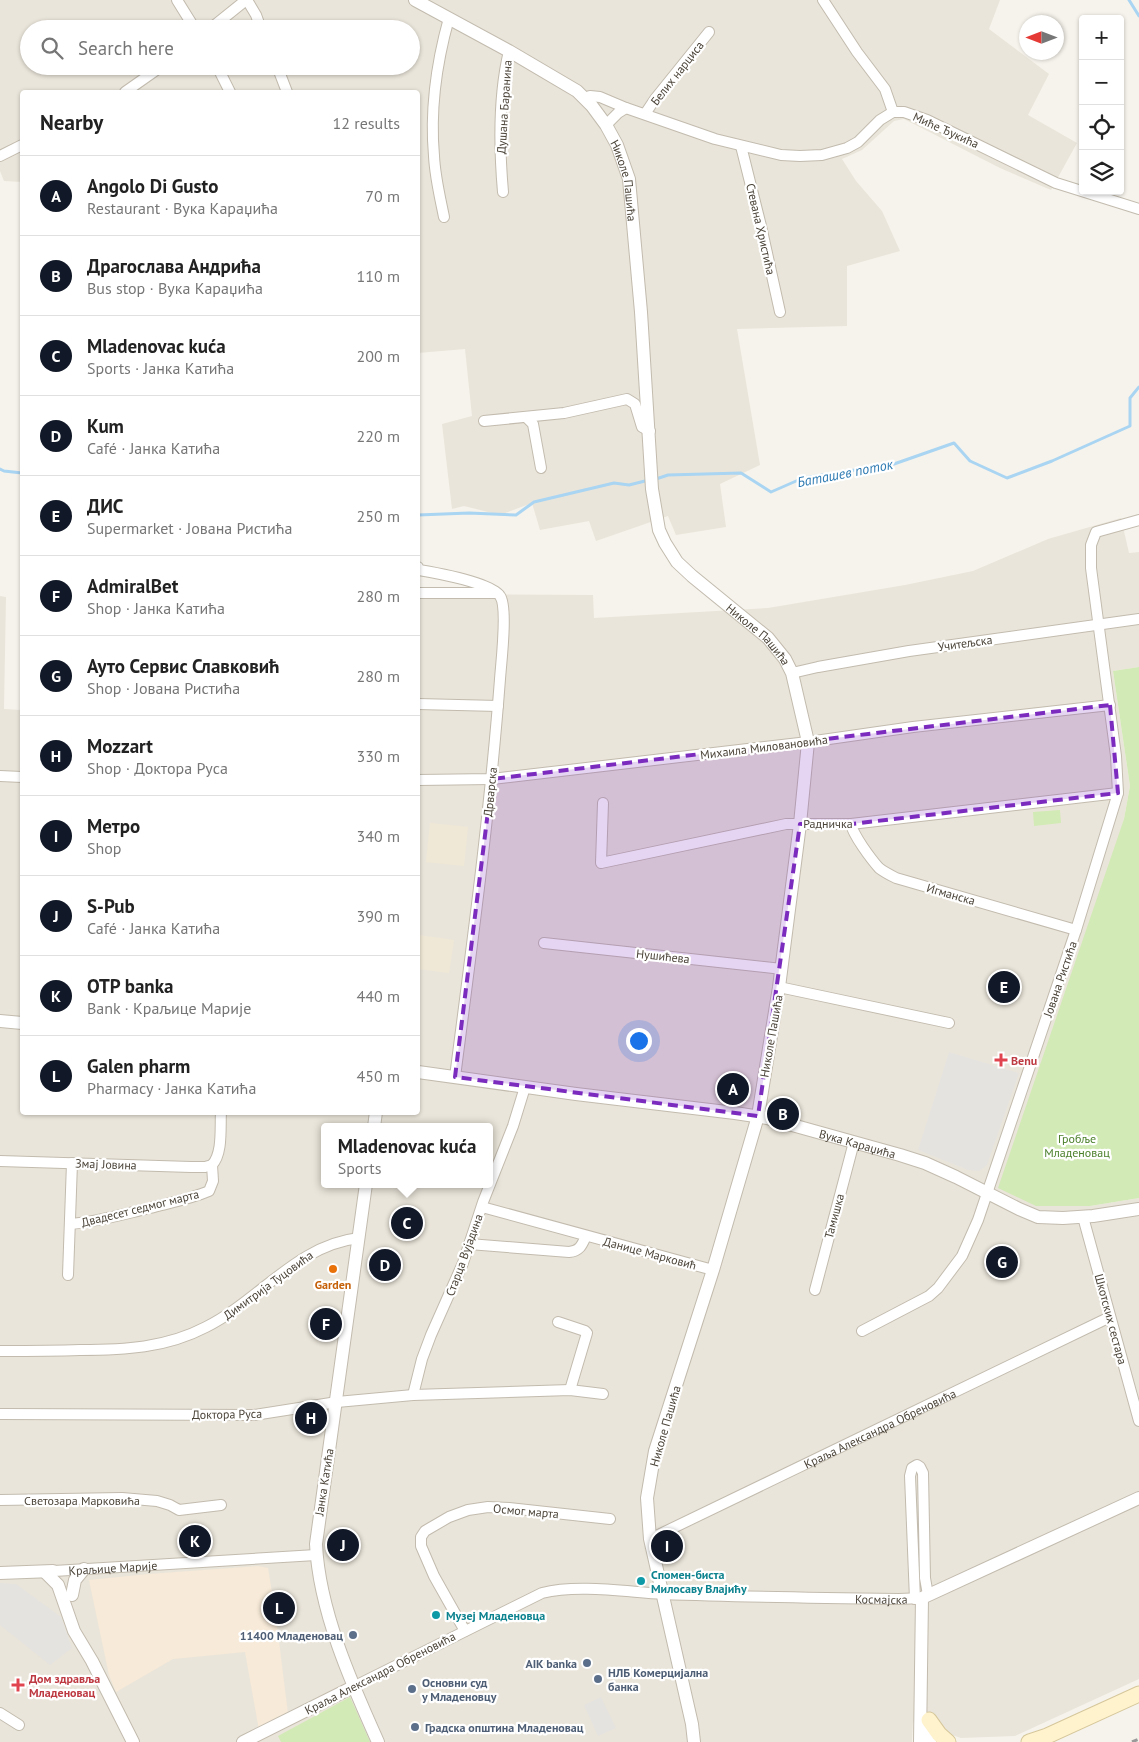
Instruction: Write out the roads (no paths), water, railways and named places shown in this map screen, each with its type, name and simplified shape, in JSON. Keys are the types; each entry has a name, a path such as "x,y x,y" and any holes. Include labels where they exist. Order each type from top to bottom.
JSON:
{"main road":[{"path":"1029,1742 1139,1694"},
{"path":"930,1720 939,1734 948,1742"}],"street":[{"path":"177,0 189,20"},
{"path":"221,20 246,0 258,20"},
{"name":"Николе Пашића","path":"415,0 509,51 576,91 606,125 617,145 629,179 650,431 652,489 659,530 674,558 692,576 768,638 786,659 792,673 808,742 780,987 758,1116 714,1270 655,1452 647,1498 650,1539 692,1724 694,1742"},
{"path":"584,98 590,96 600,97 715,139 781,155 811,156 836,152 858,142 880,120 893,112 885,89 857,52 823,0"},
{"path":"444,218 435,170 433,129 437,82 449,18"},
{"name":"Белих нарциса","path":"645,114 709,32"},
{"name":"Душана Баранина","path":"503,192 499,140 503,87 509,51"},
{"path":"128,90 149,75"},
{"path":"222,75 229,90"},
{"path":"280,75 286,90"},
{"path":"606,125 626,108"},
{"name":"Миће Ђукића","path":"893,112 904,112 927,120 1056,183 1139,210"},
{"path":"0,156 20,146"},
{"name":"Стевана Христића","path":"741,146 780,312"},
{"path":"484,421 527,418 581,410 627,399 635,404 642,427 650,431"},
{"path":"527,418 533,424 541,468"},
{"name":"Јована Ристића","path":"862,1331 929,1296 938,1288 962,1256 988,1194 1076,930 1118,793 1110,705 1091,568 1091,545 1096,532 1139,520"},
{"path":"420,570 451,576 492,588 497,593"},
{"path":"420,593 497,593"},
{"name":"Дрварска","path":"455,1077 471,962 492,779 503,629 502,601 497,593"},
{"name":"Учитељска","path":"792,673 818,666 908,651 1139,619"},
{"path":"420,704 498,706"},
{"name":"Михаила Миловановића","path":"420,780 492,779 808,742 913,727 1110,705"},
{"path":"0,776 20,777"},
{"name":"Радничка","path":"603,803 601,863 786,824 851,824 1118,793"},
{"name":"Игманска","path":"851,824 853,831 872,859 886,873 896,878 1076,930"},
{"name":"Нушићева","path":"544,944 782,970"},
{"path":"780,987 949,1023"},
{"path":"0,1021 20,1023"},
{"name":"Вука Караџића","path":"420,1073 758,1116 925,1163 1038,1217 1083,1217 1139,1209"},
{"name":"Старца Вујадина","path":"493,1178 513,1126 525,1087"},
{"path":"212,1165 215,1162 218,1151 221,1115"},
{"name":"Тамишка","path":"815,1290 854,1142"},
{"name":"Змај Јовина","path":"0,1161 191,1167 212,1165"},
{"path":"68,1275 72,1163"},
{"name":"Двадесет седмог марта","path":"70,1224 85,1223 170,1203 209,1190 213,1181 212,1165"},
{"name":"Јанка Катића","path":"365,1188 317,1532 316,1555 339,1649 353,1687 378,1742"},
{"name":"Старца Вујадина","path":"413,1395 422,1359 463,1263 489,1188"},
{"name":"Данице Марковић","path":"482,1207 714,1270"},
{"name":"Шкотских сестара","path":"1083,1217 1139,1421"},
{"name":"Данице Марковић","path":"469,1244 569,1252 581,1248 586,1236"},
{"name":"Димитрија Туцовића","path":"0,1351 125,1349 180,1339 227,1316 303,1257 334,1243 359,1238"},
{"name":"Краља Александра Обреновића","path":"650,1539 1110,1317"},
{"path":"558,1322 587,1333 570,1390"},
{"name":"Доктора Руса","path":"0,1414 254,1415 336,1402 413,1395 570,1390 602,1394"},
{"path":"920,1742 922,1597 910,1476 912,1468 917,1465 923,1473 925,1578 922,1597"},
{"name":"Светозара Марковића","path":"0,1500 122,1498 157,1501 179,1510 222,1504"},
{"name":"Космајска","path":"663,1594 922,1597 1139,1498"},
{"name":"Осмог марта","path":"465,1630 434,1576 421,1546 420,1537 425,1530 468,1510 488,1507 610,1519"},
{"name":"Краљице Марије","path":"0,1573 316,1555"},
{"path":"72,1595 75,1580 84,1569"},
{"path":"49,1571 61,1577 72,1595 92,1661"},
{"path":"49,1571 58,1585 74,1631 92,1661 133,1742"},
{"name":"Краља Александра Обреновића","path":"243,1742 542,1593 569,1589 663,1594"},
{"path":"922,1662 927,1677 930,1742"},
{"path":"0,1712 19,1725"}],"waterway":[{"path":"1129,0 1139,16"},
{"name":"Баташев поток","path":"656,479 668,475 741,473 771,492 803,478 894,464 954,443 970,461 1007,478 1052,461 1130,426 1130,398 1139,387"},
{"name":"Баташев поток","path":"0,469 20,473"},
{"name":"Баташев поток","path":"420,515 469,513 516,515 534,502 614,483 629,485 649,480"}],"railway":[{"path":"1132,1742 1139,1739"}],"place":[{"name":"ДИС","path":"1004,987"},
{"name":"Benu","path":"1001,1060"},
{"name":"Angolo Di Gusto","path":"733,1089"},
{"name":"Драгослава Андрића","path":"783,1114"},
{"name":"Mladenovac kuća","path":"407,1223"},
{"name":"Ауто Сервис Славковић","path":"1002,1262"},
{"name":"Kum","path":"385,1265"},
{"name":"Garden","path":"333,1269"},
{"name":"AdmiralBet","path":"326,1324"},
{"name":"Mozzart","path":"311,1418"},
{"name":"OTP banka","path":"195,1541"},
{"name":"S-Pub","path":"343,1545"},
{"name":"Метро","path":"667,1546"},
{"name":"Спомен-биста Милосаву Влајићу","path":"641,1581"},
{"name":"Galen pharm","path":"279,1608"},
{"name":"Музеј Младеновца","path":"436,1615"},
{"name":"11400 Младеновац","path":"353,1635"},
{"name":"AIK banka","path":"587,1663"},
{"name":"НЛБ Комерцијална банка","path":"598,1679"},
{"name":"Дом здравља Младеновац","path":"18,1685"},
{"name":"Основни суд у Младеновцу","path":"412,1689"},
{"name":"Градска општина Младеновац","path":"415,1727"}],"park label":[{"name":"Гробље Младеновац","path":"1077,1145"}]}
